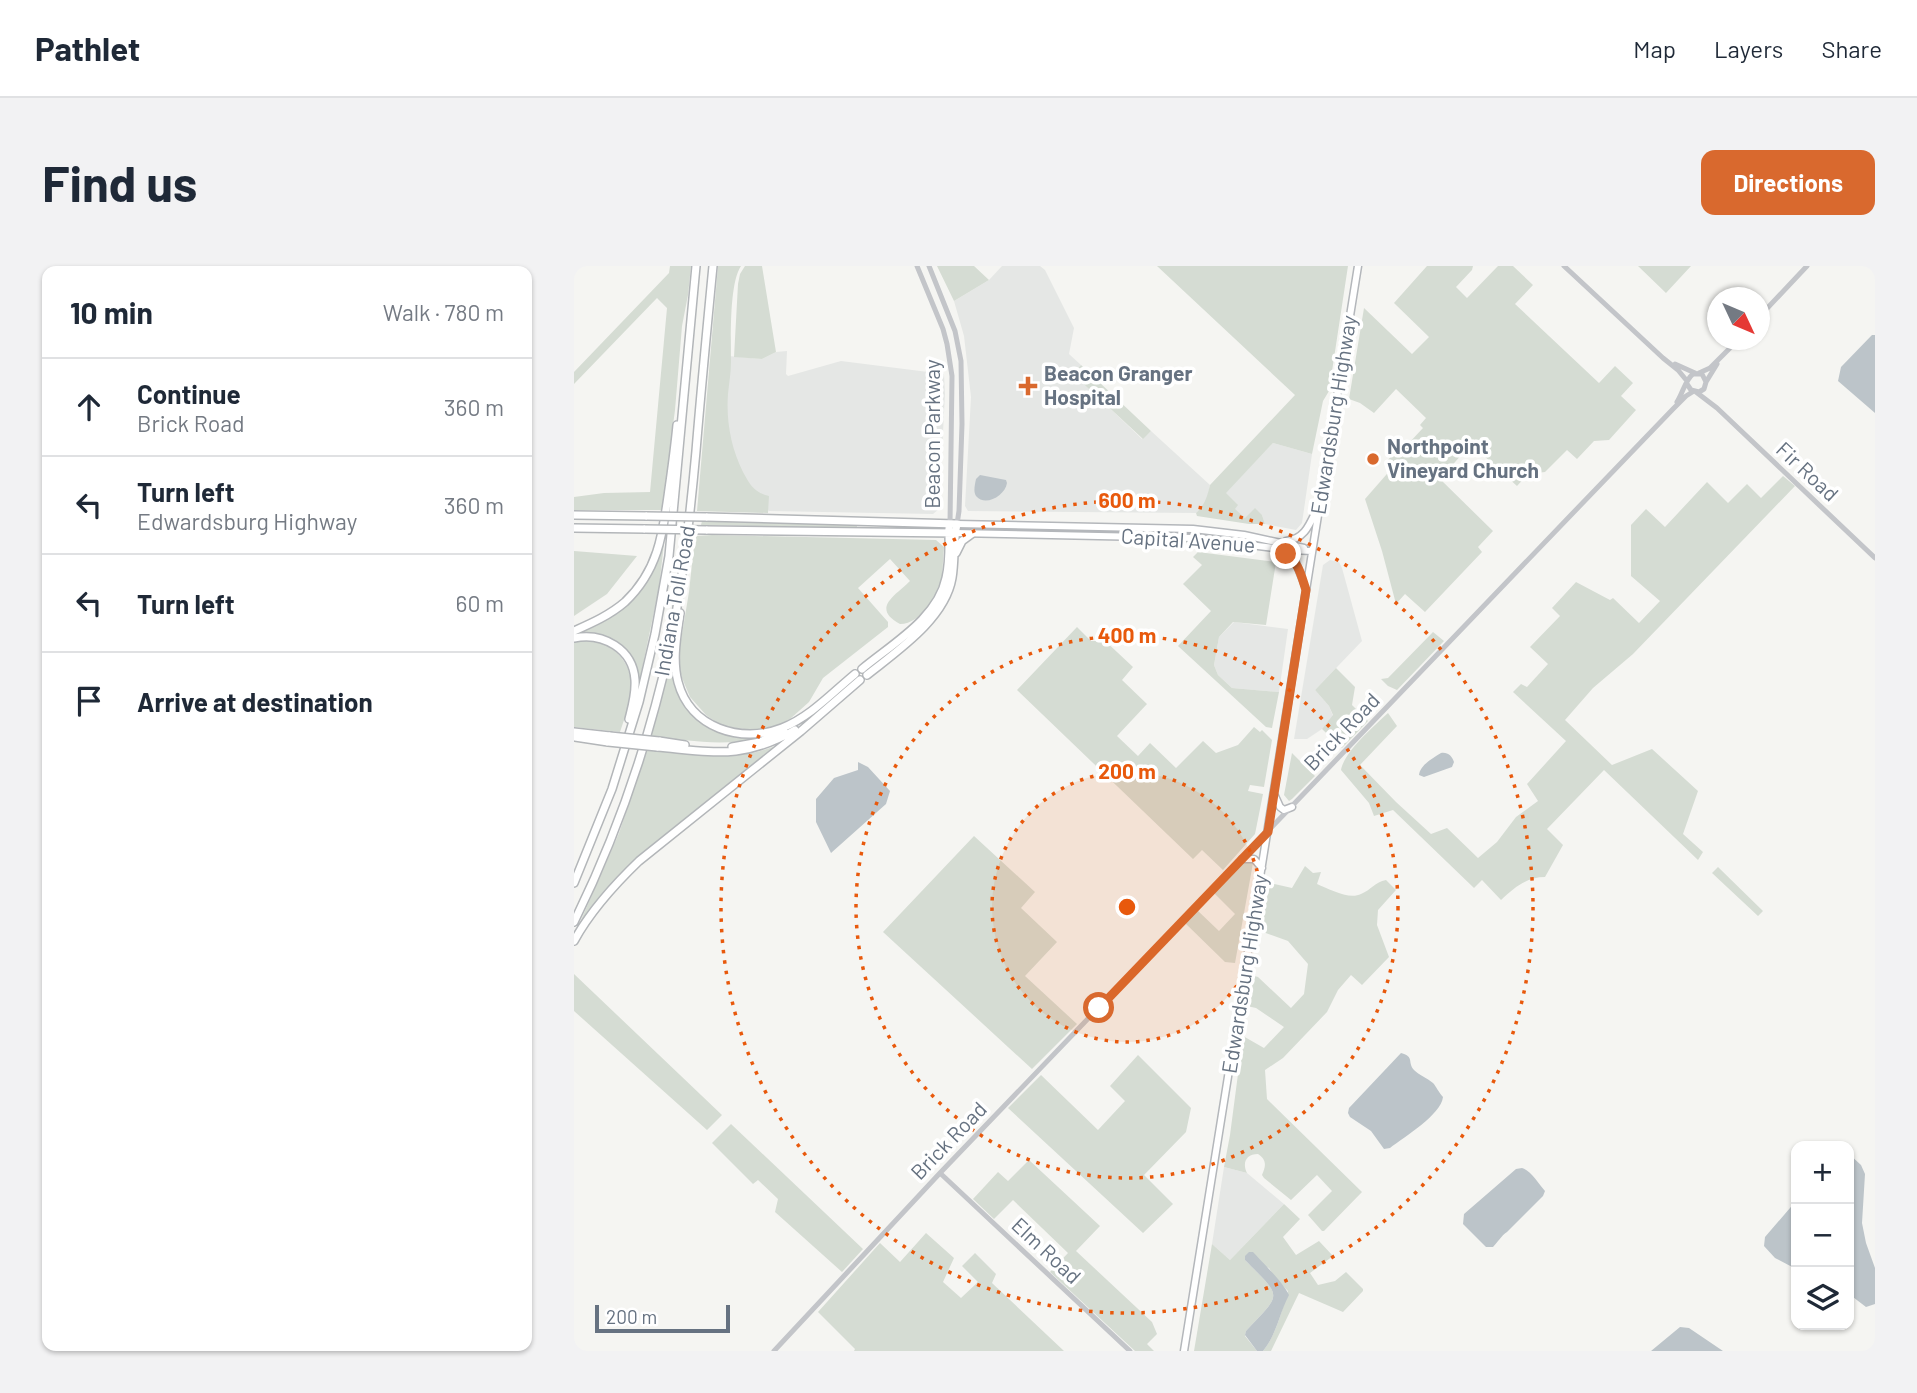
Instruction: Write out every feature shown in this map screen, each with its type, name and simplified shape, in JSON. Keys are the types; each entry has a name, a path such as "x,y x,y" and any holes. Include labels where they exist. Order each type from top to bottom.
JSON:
{"highway":[{"name":"Indiana Toll Road","path":"574,883 612,789 645,680 663,595 696,266"},
{"name":"Indiana Toll Road","path":"574,922 613,833 647,736 670,645 684,558 713,266"},
{"path":"574,631 625,602 650,570 664,526 678,417 685,394"},
{"name":"Capital Avenue","path":"574,515 953,524"},
{"path":"574,941 597,906 631,869 801,731 921,622 943,591 953,524"},
{"name":"Capital Avenue","path":"574,528 952,533"},
{"path":"952,533 954,564"},
{"path":"574,734 658,744 736,747 760,743 782,733 925,626 945,600 958,547 973,533"},
{"path":"684,558 685,584 675,668 684,697 706,721 734,733 767,733 801,719"},
{"path":"574,638 585,635 611,642 623,652 632,665 635,695 612,789"},
{"path":"658,744 717,752 750,750 777,740 810,721"}],"main road":[{"name":"Edwardsburg Highway","path":"1184,1351 1358,266"},
{"path":"1274,545 1300,537 1321,501"},
{"name":"Capital Avenue","path":"953,524 1193,529 1226,532 1274,545"},
{"name":"Capital Avenue","path":"952,533 1193,538 1312,551"},
{"path":"1274,545 1296,563 1306,590"},
{"path":"1274,792 1280,807 1287,810 1292,807"},
{"path":"1242,859 1254,859 1262,868"}],"street":[{"name":"Beacon Parkway","path":"917,266 943,330 952,376 953,524"},
{"name":"Beacon Parkway","path":"929,266 955,331 961,360 959,511 953,524"},
{"path":"1564,266 1678,370 1689,388 1695,392 1702,391 1721,358"},
{"path":"1770,305 1807,266"},
{"path":"1687,382 1690,376 1710,368 1729,350"},
{"path":"1663,358 1704,376 1706,384"},
{"name":"Brick Road","path":"1673,409 1687,382"},
{"name":"Fir Road","path":"1706,384 1708,395 1717,408"},
{"name":"Brick Road","path":"774,1351 940,1174 1673,409 1686,396 1695,392"},
{"name":"Fir Road","path":"1695,392 1717,408 1875,558"},
{"name":"Elm Road","path":"940,1174 1130,1351"}],"shaded area":[{"path":"670,266 691,266 662,510 574,510 574,497 650,492 667,308 657,298 574,384 574,372 669,273"},
{"path":"718,266 741,266 734,285 733,298 729,424 732,444 746,477 756,491 769,496 768,513 697,511"},
{"path":"745,266 762,266 776,352 762,359 734,357 738,284"},
{"path":"937,266 974,266 989,280 954,301"},
{"name":"Beacon Granger Hospital","path":"1002,266 1040,266 1045,270 1074,328 1069,354 1081,365 1074,374 1142,439 1151,431 1210,485 1207,500 1196,513 968,511 965,506 971,397 964,336 954,301 989,280"},
{"path":"1157,266 1348,266 1329,391 1323,401 1312,454 1273,443 1226,493 1238,505 1235,509 1245,518 1255,508 1262,515 1265,524 1197,516 1196,513 1202,507 1210,485 1295,395"},
{"path":"1427,266 1473,266 1456,287 1467,298 1498,266 1513,266 1533,285 1515,304 1599,383 1615,366 1633,383 1621,396 1636,410 1609,440 1594,441 1577,459 1567,450 1545,472 1528,474 1517,486 1471,444 1440,479 1493,531 1478,547 1482,552 1425,612 1405,594 1396,604 1365,499 1393,467 1387,461 1404,442 1408,444 1423,428 1420,425 1426,418 1396,389 1374,413 1349,399 1364,308 1412,354 1429,337 1394,303"},
{"path":"1638,266 1691,266 1666,293"},
{"path":"1875,335 1875,413 1838,381 1841,367"},
{"path":"787,351 788,376 841,361 944,374 939,509 933,514 769,511 747,493 722,415 728,356 762,359 776,352"},
{"path":"1081,365 1151,431 1143,439 1073,374"},
{"path":"1273,443 1312,454 1302,523 1296,530 1265,524 1262,515 1246,519 1234,509 1225,493"},
{"path":"980,475 1006,480 1003,492 989,500 980,499 974,490 976,479"},
{"path":"1783,476 1795,486 1633,654 1593,688 1565,720 1612,765 1652,749 1698,791 1683,834 1703,852 1698,860 1604,770 1547,829 1563,845 1545,877 1526,881 1501,900 1482,880 1474,888 1393,810 1374,816 1369,803 1341,770 1353,747 1388,713 1397,726 1360,765 1431,834 1447,828 1478,858 1497,842 1516,817 1538,801 1527,784 1566,741 1513,692 1521,684 1527,687 1548,664 1530,647 1560,616 1552,608 1576,582 1610,600 1613,598 1639,623 1660,601 1631,576 1631,525 1646,509 1665,527 1707,482 1728,503 1747,484 1761,498"},
{"path":"702,521 857,525 857,528 701,525"},
{"path":"665,534 659,588 639,683 612,640 593,634 579,634 578,631 622,606 659,555"},
{"path":"695,536 936,540 944,547 942,576 933,599 922,614 908,623 900,624 891,618 886,607 910,581 890,559 858,588 888,622 888,627 823,678 809,702 790,719 779,725 753,730 728,727 706,715 690,697 680,669 680,646"},
{"path":"574,551 637,556 607,594 574,616"},
{"path":"1198,552 1276,562 1266,625 1233,622 1219,637 1214,665 1218,675 1232,688 1279,692 1272,728 1266,727 1178,646 1211,611 1183,584 1202,565 1193,557"},
{"path":"1330,560 1339,562 1342,568 1362,641 1315,690 1329,706 1333,716 1322,729 1307,739 1294,739 1323,565"},
{"path":"1234,622 1288,629 1279,692 1232,688 1218,675 1214,665 1219,637"},
{"path":"1077,627 1091,641 1097,641 1101,637 1133,667 1122,680 1147,704 1117,736 1138,756 1150,743 1176,768 1203,741 1216,753 1238,745 1254,727 1260,732 1262,730 1272,740 1264,787 1250,785 1248,791 1263,794 1255,834 1223,870 1202,850 1193,859 1017,690"},
{"path":"1433,632 1444,641 1397,690 1388,686 1381,679 1388,678"},
{"path":"587,640 606,645 614,651 621,657 630,674 631,694 620,732 574,727 574,642"},
{"path":"672,658 675,680 707,724 758,738 718,742 651,736"},
{"path":"1336,668 1355,687 1352,705 1368,721 1342,748 1322,729 1333,715 1315,690"},
{"path":"778,745 642,856 574,936 619,833 647,750 728,756"},
{"path":"1292,753 1315,776 1289,801 1284,795"},
{"path":"1441,753 1451,756 1454,762 1452,767 1424,777 1419,775 1424,765"},
{"path":"858,762 868,767 890,791 886,804 831,853 816,822 816,799 834,778 858,770"},
{"path":"974,836 1035,892 1021,908 1057,942 1025,976 1077,1024 1032,1069 883,932"},
{"path":"1248,861 1253,863 1235,963 1225,962 1185,923 1197,910 1219,931 1235,914 1214,893"},
{"path":"1305,866 1313,873 1321,872 1317,884 1345,895 1361,894 1386,880 1396,890 1378,910 1377,925 1389,957 1362,985 1351,975 1338,990 1327,1012 1283,1058 1265,1070 1267,1099 1362,1192 1324,1231 1308,1215 1332,1191 1317,1175 1291,1200 1264,1178 1264,1161 1258,1154 1246,1160 1247,1173 1224,1167 1243,1036 1264,1048 1284,1027 1256,1008 1247,1006 1251,975 1258,977 1291,1008 1304,994 1308,964 1288,941 1260,931 1270,883 1292,888"},
{"path":"1718,867 1763,911 1758,916 1712,873"},
{"path":"574,974 722,1115 707,1130 574,1011"},
{"path":"1401,1053 1408,1056 1414,1070 1433,1083 1443,1097 1441,1104 1429,1118 1390,1148 1384,1149 1371,1131 1348,1113 1349,1108"},
{"path":"1138,1055 1191,1108 1186,1132 1144,1175 1173,1204 1143,1233 1008,1108 1041,1075 1098,1130 1125,1101 1110,1086"},
{"path":"731,1124 863,1249 842,1272 775,1212 778,1199 758,1180 753,1184 712,1143"},
{"path":"1854,1159 1865,1174 1862,1223 1875,1268 1875,1304 1866,1307 1854,1298"},
{"path":"1029,1160 1100,1226 1076,1251 1152,1322 1157,1334 1147,1344 1154,1351 1135,1351 1050,1272 1068,1253 1013,1200 994,1219 973,1199 998,1172 1008,1181"},
{"path":"1224,1167 1247,1173 1284,1204 1230,1260 1212,1244"},
{"path":"1522,1168 1531,1174 1545,1191 1543,1196 1493,1247 1486,1247 1463,1224 1464,1214 1516,1169"},
{"path":"1284,1204 1300,1219 1283,1237 1296,1255 1319,1241 1333,1256 1310,1273 1318,1285 1335,1281 1346,1272 1363,1291 1343,1312 1299,1293 1271,1351 1263,1351 1275,1330 1288,1291 1269,1268 1245,1260 1266,1282 1273,1295 1267,1309 1246,1331 1245,1336 1257,1351 1194,1351 1212,1244 1230,1260"},
{"path":"1791,1207 1791,1266 1775,1258 1764,1246 1765,1237"},
{"path":"926,1233 954,1258 943,1282 961,1298 978,1282 962,1266 975,1253 996,1274 992,1283 1064,1351 854,1351 818,1312 880,1243 900,1262"},
{"path":"1249,1252 1253,1252 1267,1267 1289,1295 1272,1338 1263,1351 1257,1351 1245,1335 1267,1309 1273,1295 1266,1282 1245,1260"},
{"path":"1680,1327 1689,1328 1723,1351 1651,1351"}],"place":[{"name":"Beacon Granger Hospital","path":"1028,386"},
{"name":"Northpoint Vineyard Church","path":"1373,459"}],"route":[{"path":"1099,1008 1268,832 1306,590 1299,568 1286,554"}]}
